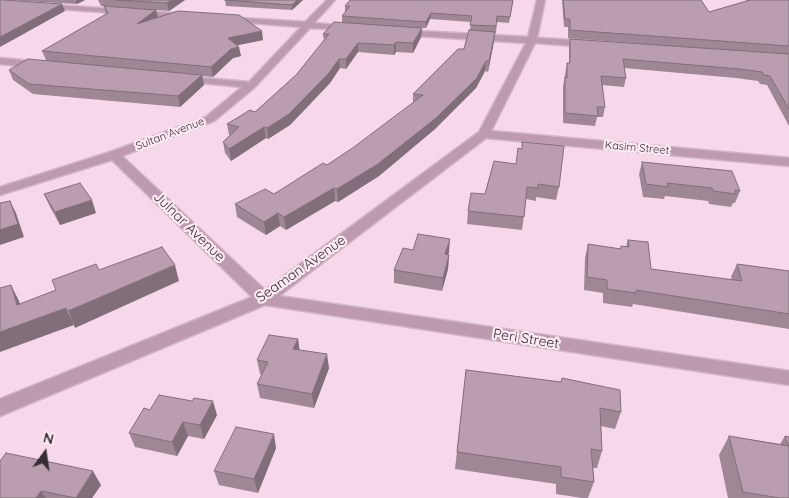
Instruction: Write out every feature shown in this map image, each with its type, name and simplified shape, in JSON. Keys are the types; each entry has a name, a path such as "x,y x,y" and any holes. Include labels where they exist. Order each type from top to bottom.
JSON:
{"street":[{"name":"Sultan Avenue","path":"0,191 114,156 210,119 251,85 331,0"},
{"name":"Seaman Avenue","path":"0,408 264,299 484,134 532,40 541,0"},
{"path":"109,11 122,4"},
{"path":"40,6 199,17"},
{"path":"219,19 357,28"},
{"path":"396,31 601,45"},
{"path":"0,62 50,66"},
{"path":"0,69 11,62"},
{"path":"175,78 251,85"},
{"name":"Kasim Street","path":"484,134 789,162"},
{"name":"Julnar Avenue","path":"114,156 264,299"},
{"name":"Peri Street","path":"264,299 789,378"}],"building":[{"path":"0,0 3,0 62,4 0,37"},
{"path":"116,0 172,0 167,3"},
{"path":"225,0 297,0 292,5"},
{"path":"350,0 513,0 510,17 497,16 496,26 470,25 472,16 431,13 426,22 342,16 350,6 345,6"},
{"path":"563,0 701,0 709,12 750,0 789,0 789,46 570,30 570,19 565,19"},
{"path":"104,6 156,10 137,24 178,11 239,15 262,31 228,38 239,47 231,49 211,67 42,51 108,13"},
{"path":"334,22 422,28 413,43 396,42 394,45 358,43 346,59 339,59 329,73 289,114 229,149 223,142 239,127 227,124 250,110 255,112 296,75 329,34 323,34"},
{"path":"469,30 495,32 489,61 486,61 477,78 436,118 378,164 337,189 334,188 284,217 278,213 264,222 235,204 265,189 274,194 323,163 327,165 354,147 423,95 413,94 458,49 464,49"},
{"path":"570,39 789,54 789,109 770,76 764,75 762,72 623,59 626,78 601,76 605,107 597,107 598,116 565,113 565,77 567,78 567,63 570,63"},
{"path":"28,59 202,75 178,96 29,84 9,70"},
{"path":"522,142 564,146 559,187 538,184 538,188 527,187 524,217 468,211 471,193 485,194 494,161 516,164 518,148 522,149"},
{"path":"642,162 732,171 740,191 735,190 736,194 713,191 712,188 667,183 668,187 646,184"},
{"path":"80,183 92,200 55,212 44,194"},
{"path":"10,201 18,224 0,230 0,203"},
{"path":"418,234 450,239 445,254 449,255 443,278 394,270 403,248 413,250"},
{"path":"628,240 648,242 651,269 742,281 737,264 789,271 789,314 636,290 636,293 607,289 607,280 587,277 588,244 621,249 621,246 629,247"},
{"path":"162,247 175,265 68,311 66,308 0,332 0,288 11,285 17,305 56,290 52,280 96,264 99,270"},
{"path":"269,335 298,339 293,349 327,354 312,394 257,384 268,362 257,360"},
{"path":"466,370 561,382 562,378 620,390 621,412 600,408 602,451 591,449 594,482 561,477 561,467 457,452"},
{"path":"159,395 192,401 194,398 213,401 200,425 183,422 172,442 129,433 144,408 150,410"},
{"path":"236,427 274,434 254,479 214,471"},
{"path":"729,436 788,446 785,436 789,437 789,498 743,492"},
{"path":"6,453 93,471 76,498 41,491 36,498 0,498 0,461"}]}
